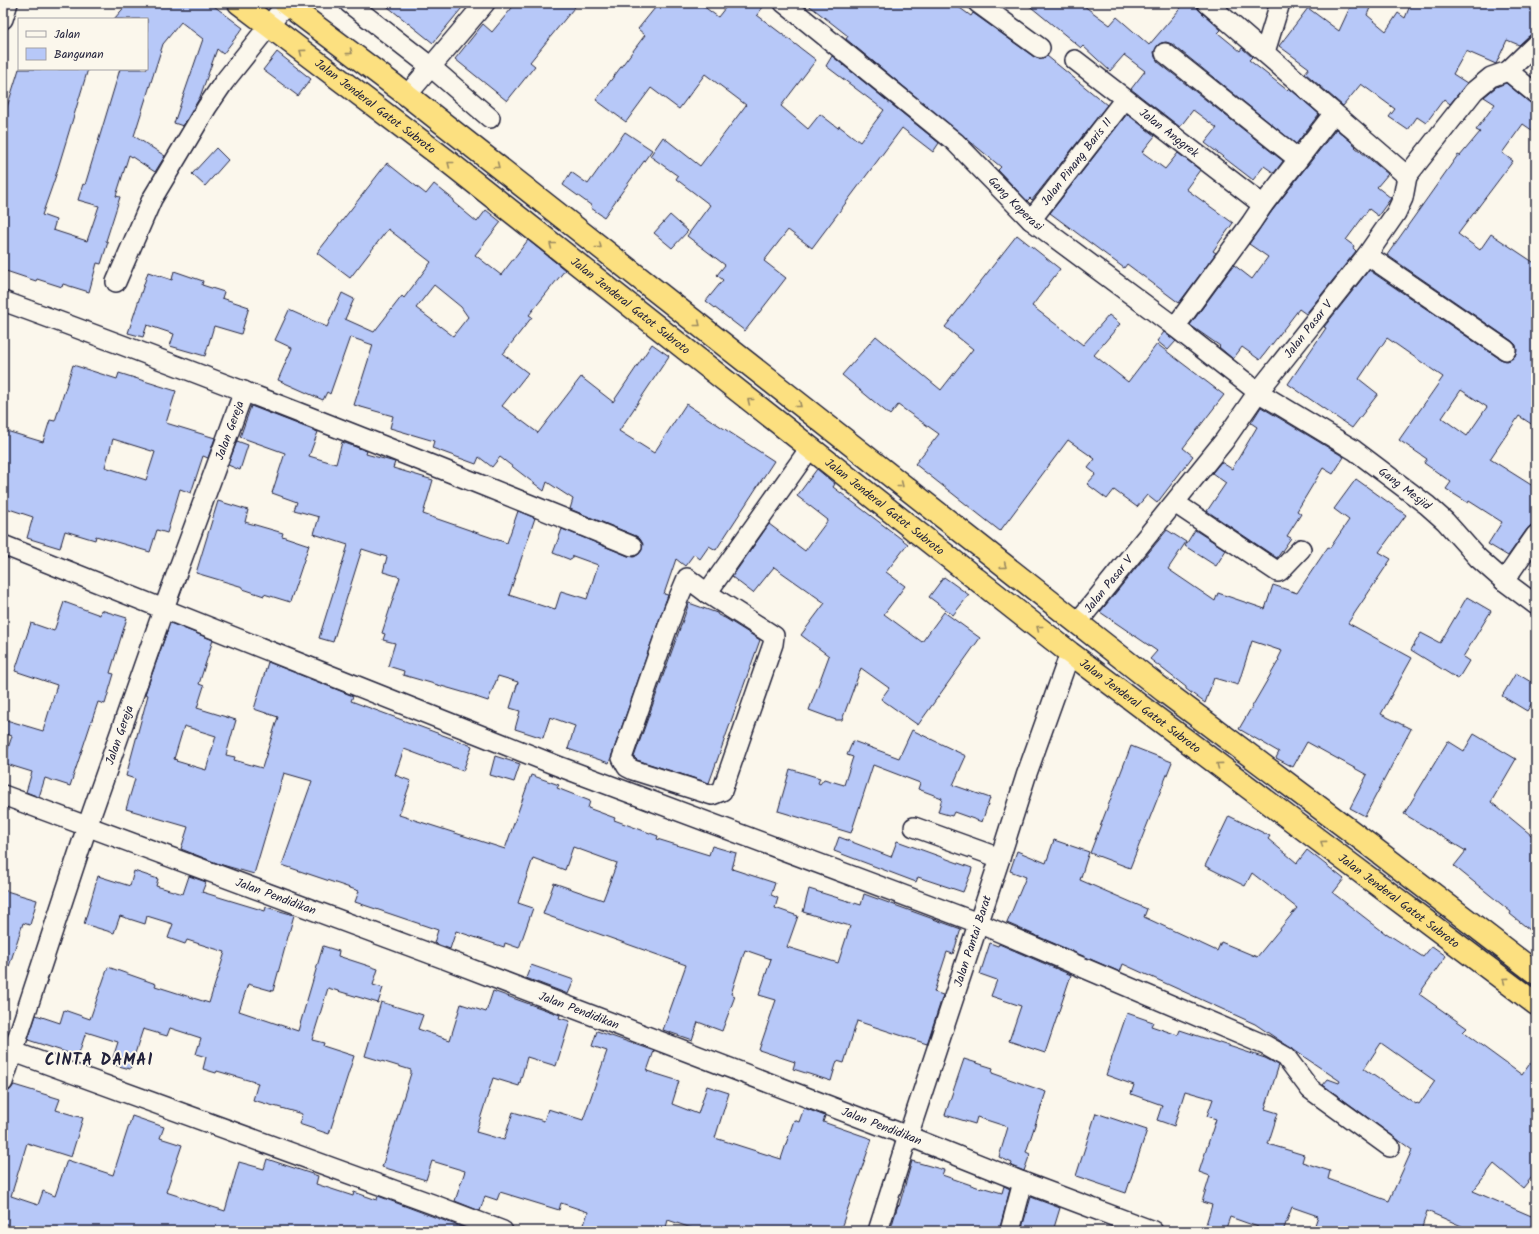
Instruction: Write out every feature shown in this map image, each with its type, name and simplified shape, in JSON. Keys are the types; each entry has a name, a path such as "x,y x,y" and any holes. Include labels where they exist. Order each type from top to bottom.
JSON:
{"highway":[{"name":"Jalan Jenderal Gatot Subroto","path":"239,3 267,26 446,160 1070,653 1536,1004"},
{"name":"Jalan Jenderal Gatot Subroto","path":"286,3 407,95 1164,691 1368,844 1536,973"},
{"path":"648,321 667,299"},
{"path":"1148,712 1164,691"}],"street":[{"path":"3,19 8,3"},
{"path":"116,282 152,199 224,82 286,3"},
{"path":"348,3 431,67 490,118"},
{"path":"407,95 485,3"},
{"name":"Gang Koperasi","path":"784,3 955,142 1032,220 1175,327 1258,392"},
{"path":"978,3 1040,48"},
{"path":"1207,3 1407,176 1474,91 1491,77 1508,71 1536,44"},
{"path":"1265,52 1280,3"},
{"path":"1165,53 1298,158"},
{"name":"Jalan Anggrek","path":"1075,60 1263,205"},
{"path":"1508,71 1536,94"},
{"name":"Jalan Pinang Baris II","path":"1032,220 1121,104"},
{"path":"1175,327 1263,205 1334,113"},
{"name":"Jalan Pasar V","path":"1077,623 1224,441 1258,392 1367,255 1396,213 1403,198 1407,176"},
{"path":"1367,255 1506,350"},
{"path":"3,301 244,391 448,471 632,546"},
{"name":"Jalan Gereja","path":"3,1082 8,1050 164,608 244,391"},
{"name":"Gang Mesjid","path":"1258,392 1354,450 1427,505 1478,558 1504,581 1536,605"},
{"path":"707,593 810,448"},
{"path":"1175,503 1278,572 1280,572 1300,549"},
{"path":"1504,581 1536,535"},
{"path":"3,545 558,766 978,923 1265,1044 1286,1057 1310,1089 1390,1147"},
{"path":"687,578 707,593 770,632 774,636 774,640 722,791 712,795 632,770 627,767 622,758 674,609 687,578"},
{"name":"Jalan Pantai Barat","path":"878,1231 1026,776 1070,653"},
{"name":"Jalan Pendidikan","path":"3,795 442,958 1153,1231"},
{"path":"914,827 1000,858"},
{"path":"8,1050 503,1231"},
{"path":"1010,1231 1023,1182"}],"building":[{"path":"128,3 210,3 243,28 223,54 217,49 200,97 183,126 174,123 203,39 181,22 163,44 134,136 165,156 155,172 129,155 116,196 120,197 106,241 108,242 101,264 97,263 89,292 63,284 62,287 37,279 36,281 3,270 3,120 19,70 88,70 55,178 42,215 56,220 53,230 87,241 99,206 78,200 83,184 85,185 120,70 148,70 148,18 115,18"},
{"path":"383,3 466,3 433,43"},
{"path":"516,3 578,3 530,62 535,66 507,101 455,59 483,24 492,32"},
{"path":"659,3 699,3 718,17 729,3 766,3 757,15 816,60 781,106 808,129 820,114 860,142 884,110 826,66 832,56 939,143 933,152 902,128 812,248 788,230 764,261 786,278 745,331 706,301 723,280 717,275 725,265 687,236 710,205 676,179 678,176 650,156 663,137 700,166 746,105 705,74 679,109 651,88 626,122 596,100 645,35 638,29"},
{"path":"806,3 953,3 971,16 973,13 1034,57 1039,59 1047,56 1107,105 1032,200 1030,198 1027,201 998,170 1001,167 846,39 848,36"},
{"path":"1026,3 1080,3 1110,25 1117,17 1149,45 1185,3 1196,3 1200,11 1221,30 1218,33 1240,51 1242,48 1252,57 1249,60 1287,90 1289,88 1319,114 1296,144 1172,44 1166,42 1157,46 1154,52 1158,62 1283,161 1274,173 1264,166 1253,180 1205,143 1217,128 1193,110 1180,127 1131,89 1145,71 1124,55 1110,71 1083,46 1081,48"},
{"path":"1352,3 1372,3 1367,15 1386,31 1398,13 1405,18 1411,3 1536,3 1536,33 1529,36 1519,45 1507,40 1496,64 1466,51 1453,74 1467,83 1450,104 1444,99 1426,123 1417,117 1408,130 1389,117 1395,109 1361,84 1343,106 1305,73 1309,68 1279,46 1308,8 1339,31"},
{"path":"277,52 311,79 298,96 263,70"},
{"path":"1506,83 1529,102 1536,105 1536,133 1523,124 1502,153 1513,161 1458,234 1480,250 1491,234 1536,264 1536,427 1519,416 1490,459 1536,488 1536,524 1531,525 1527,529 1508,556 1488,544 1502,522 1469,501 1468,503 1446,489 1451,482 1424,463 1427,459 1399,440 1443,377 1387,338 1359,379 1378,394 1352,428 1288,384 1326,328 1324,327 1369,270 1500,359 1506,361 1515,356 1517,350 1516,345 1512,341 1387,255 1458,155 1460,156 1480,132 1476,130 1495,104 1484,97 1496,87","holes":["1461,390 1487,407 1467,436 1442,418"]},
{"path":"1127,114 1155,136 1142,152 1165,169 1178,153 1200,170 1186,189 1233,223 1213,251 1216,253 1179,303 1127,264 1124,268 1050,213"},
{"path":"1336,129 1388,174 1377,187 1391,198 1378,216 1369,209 1346,240 1354,246 1353,248 1356,251 1306,314 1299,309 1260,360 1242,347 1233,359 1219,347 1220,346 1190,325 1234,265 1252,279 1268,257 1249,244 1272,211"},
{"path":"625,132 652,150 604,217 591,208 592,206 563,185 571,172 588,184"},
{"path":"216,148 228,160 205,186 192,174"},
{"path":"387,163 426,194 434,184 454,200 453,202 477,222 486,210 501,222 475,255 501,275 528,240 565,270 529,315 532,317 503,354 528,373 502,406 538,433 581,377 613,402 652,344 669,356 619,431 654,453 686,404 774,461 716,550 709,546 700,559 694,554 685,566 676,559 664,594 668,595 609,763 568,749 575,726 550,717 543,738 515,729 520,711 510,708 518,682 498,676 488,701 476,696 403,675 404,671 388,666 395,643 383,640 385,634 382,633 400,577 383,572 387,557 362,549 333,642 319,638 348,545 314,534 319,517 294,510 297,502 272,493 285,453 240,437 251,406 318,432 309,456 336,464 342,442 367,451 366,454 395,462 393,468 433,480 423,514 507,543 518,511 535,518 509,595 555,610 561,591 587,599 598,565 573,556 571,560 553,553 562,529 628,556 634,557 639,554 642,550 643,544 636,536 570,509 573,499 547,482 544,491 500,457 492,467 479,457 476,464 432,448 434,441 390,428 393,416 354,405 373,345 350,337 330,394 327,392 323,400 278,380 292,348 275,340 289,310 327,327 342,293 354,299 345,319 374,332 402,296 404,298 431,262 388,229 350,278 317,253","holes":["434,285 461,307 468,317 453,336 416,308"]},
{"path":"670,215 688,231 672,248 654,233"},
{"path":"1017,235 1060,269 1032,306 1083,345 1109,315 1120,324 1094,355 1128,382 1157,344 1224,395 1183,448 1193,456 1157,503 1147,495 1137,507 1114,490 1107,499 1087,484 1096,474 1088,468 1095,459 1068,440 1000,531 915,464 939,434 898,405 890,415 842,375 876,336 941,390 973,349 945,327"},
{"path":"174,271 203,281 202,285 224,292 222,298 249,307 241,334 214,326 205,356 170,346 174,334 147,325 143,337 128,333 148,272 172,280"},
{"path":"1164,332 1176,341 1168,350 1157,341"},
{"path":"73,365 117,379 119,373 176,391 166,423 215,438 208,458 203,456 191,493 180,489 167,533 157,530 150,552 96,536 95,540 65,531 60,548 27,538 33,517 3,507 3,430 43,442 50,420 55,421","holes":["113,439 155,452 146,480 105,467"]},
{"path":"1261,407 1344,457 1333,474 1323,468 1297,511 1301,514 1287,536 1291,538 1277,558 1207,511 1226,483 1212,473 1221,462 1232,469 1257,427 1251,423"},
{"path":"237,441 248,445 240,470 228,465"},
{"path":"817,469 835,484 833,487 908,544 886,572 905,586 884,614 922,642 944,612 980,638 918,725 881,699 889,688 861,668 842,720 836,720 809,710 829,656 801,635 825,603 774,567 753,593 732,577 769,524 805,551 828,520 797,496"},
{"path":"1356,479 1406,515 1379,552 1391,559 1348,623 1412,658 1381,714 1411,729 1365,816 1350,808 1367,775 1307,742 1293,767 1276,758 1279,752 1239,729 1279,660 1278,659 1282,651 1252,641 1238,685 1214,678 1205,703 1150,659 1157,651 1100,612 1167,530 1186,542 1168,569 1215,601 1218,593 1265,609 1273,585 1297,593 1328,547 1330,548 1349,520 1334,509"},
{"path":"218,501 248,510 245,522 283,533 282,536 309,545 290,602 264,594 264,596 243,589 243,587 196,573"},
{"path":"1195,530 1226,550 1216,566 1185,546"},
{"path":"944,577 969,595 953,615 929,597"},
{"path":"1467,597 1491,611 1463,657 1469,661 1458,679 1411,650 1421,633 1440,643"},
{"path":"64,602 100,615 101,610 127,618 110,673 114,674 105,704 98,702 70,786 45,778 39,797 26,792 32,772 3,763 12,736 3,733 3,719 43,731 57,685 15,671 31,623 54,631"},
{"path":"689,603 717,613 760,640 709,783 637,760 634,757"},
{"path":"170,623 213,640 199,684 204,686 197,708 236,720 226,755 235,757 234,760 262,768 278,717 254,709 268,662 353,696 351,701 472,746 463,771 404,749 395,775 411,781 399,815 505,849 531,775 559,785 557,788 590,801 588,808 615,818 614,820 658,836 657,839 709,855 712,846 736,853 732,869 775,883 771,895 778,898 775,908 798,916 787,947 838,963 850,926 803,912 809,889 861,905 864,894 961,929 953,954 947,952 934,992 943,995 927,1044 857,1021 844,1063 837,1061 831,1081 793,1069 795,1062 759,1050 776,1000 759,995 771,959 745,950 731,994 735,996 722,1031 698,1022 692,1040 663,1030 686,965 543,914 554,883 603,900 617,863 573,847 565,870 533,858 518,903 533,908 519,948 505,943 504,947 456,931 450,949 434,943 438,930 355,902 359,891 282,865 312,781 284,773 254,874 219,864 181,849 188,827 126,809 135,779 126,776 148,695 145,694","holes":["184,726 216,736 206,770 176,761 177,760 174,759"]},
{"path":"1516,673 1536,685 1536,696 1527,711 1502,696"},
{"path":"912,730 966,756 953,785 990,798 982,822 954,812 952,816 938,812 942,798 918,789 920,783 873,765 851,833 778,811 790,769 820,778 818,783 820,784 824,779 844,785 853,757 847,755 853,741 899,758"},
{"path":"1474,734 1516,759 1491,802 1536,839 1536,923 1530,930 1510,914 1511,912 1454,866 1466,851 1404,814 1448,741 1464,751"},
{"path":"1131,746 1172,762 1130,868 1090,853"},
{"path":"495,756 520,764 514,782 490,775"},
{"path":"1229,816 1270,836 1268,839 1297,863 1307,850 1344,879 1333,893 1386,934 1423,957 1432,946 1446,956 1419,994 1467,1028 1463,1032 1522,1075 1536,1055 1536,1172 1523,1188 1494,1164 1473,1191 1536,1218 1536,1231 1473,1231 1427,1211 1421,1231 1313,1231 1318,1216 1292,1207 1283,1231 1257,1231 1258,1227 1230,1217 1225,1231 1204,1231 1212,1205 1202,1202 1210,1176 1199,1172 1216,1119 1207,1116 1213,1099 1185,1091 1174,1126 1157,1120 1162,1105 1131,1094 1134,1085 1106,1075 1127,1013 1153,1022 1151,1026 1178,1035 1180,1030 1265,1058 1279,1065 1265,1109 1278,1113 1268,1144 1304,1155 1302,1162 1330,1171 1328,1179 1389,1201 1412,1150 1323,1085 1328,1079 1339,1083 1340,1081 1255,1024 1123,964 1120,972 1007,923 1026,877 1010,871 1017,851 1046,863 1054,840 1089,852 1080,880 1147,909 1144,917 1217,951 1221,942 1257,957 1297,908 1252,873 1245,886 1205,866","holes":["1381,1043 1435,1081 1419,1104 1416,1104 1364,1069"]},
{"path":"839,837 891,857 897,841 972,868 963,892 918,877 916,882 834,851"},
{"path":"134,871 158,879 156,886 183,894 189,876 206,882 202,892 265,911 266,907 294,915 273,991 248,984 239,1011 298,1031 323,946 339,951 338,956 378,969 373,985 383,988 378,1003 328,988 312,1040 324,1043 323,1046 354,1056 329,1134 299,1124 302,1114 253,1100 258,1083 217,1071 216,1073 203,1069 206,1057 196,1054 201,1038 170,1028 167,1036 143,1029 130,1069 111,1064 118,1042 86,1032 78,1056 28,1040 36,1015 60,1023 64,1010 90,1019 108,967 156,984 155,986 209,1003 225,952 187,940 185,944 168,938 173,924 147,916 145,924 120,916 114,933 84,924 98,876 130,886"},
{"path":"3,890 37,900 30,925 23,923 6,976 3,976"},
{"path":"990,943 998,946 999,944 1071,975 1045,1053 1009,1041 1021,1006 991,996 997,980 980,974"},
{"path":"531,965 574,980 568,994 526,978"},
{"path":"493,991 560,1015 559,1018 570,1021 556,1066 527,1057 519,1086 493,1078 476,1132 504,1140 513,1112 544,1121 548,1109 583,1120 607,1051 592,1046 597,1031 654,1051 647,1071 679,1081 672,1104 698,1114 707,1086 729,1093 715,1138 781,1159 794,1120 799,1122 804,1108 825,1116 823,1122 872,1139 840,1231 700,1231 668,1220 665,1231 582,1231 588,1212 561,1203 559,1210 500,1192 497,1200 485,1196 480,1211 455,1201 465,1171 432,1161 426,1180 382,1167 411,1070 365,1056 381,1002 423,1015 418,1029 450,1040 461,1004 486,1012"},
{"path":"964,1059 993,1068 992,1073 1046,1092 1026,1152 1030,1154 1024,1171 1011,1166 1012,1163 999,1157 1008,1127 977,1117 975,1124 945,1115"},
{"path":"14,1085 60,1099 56,1110 83,1118 71,1157 27,1143 11,1196 38,1205 43,1191 55,1196 67,1160 113,1175 132,1116 164,1127 160,1138 182,1145 166,1192 225,1211 239,1162 264,1169 267,1159 318,1176 316,1184 353,1196 354,1192 377,1200 378,1196 472,1231 3,1231 3,1093 10,1090"},
{"path":"1096,1113 1147,1130 1126,1193 1076,1176"},
{"path":"912,1161 944,1170 942,1175 980,1188 1002,1193 1004,1186 1010,1189 999,1231 890,1231"},
{"path":"1031,1197 1060,1208 1053,1231 1021,1231"}],"district":[{"name":"CINTA DAMAI","path":"99,1060"}]}
